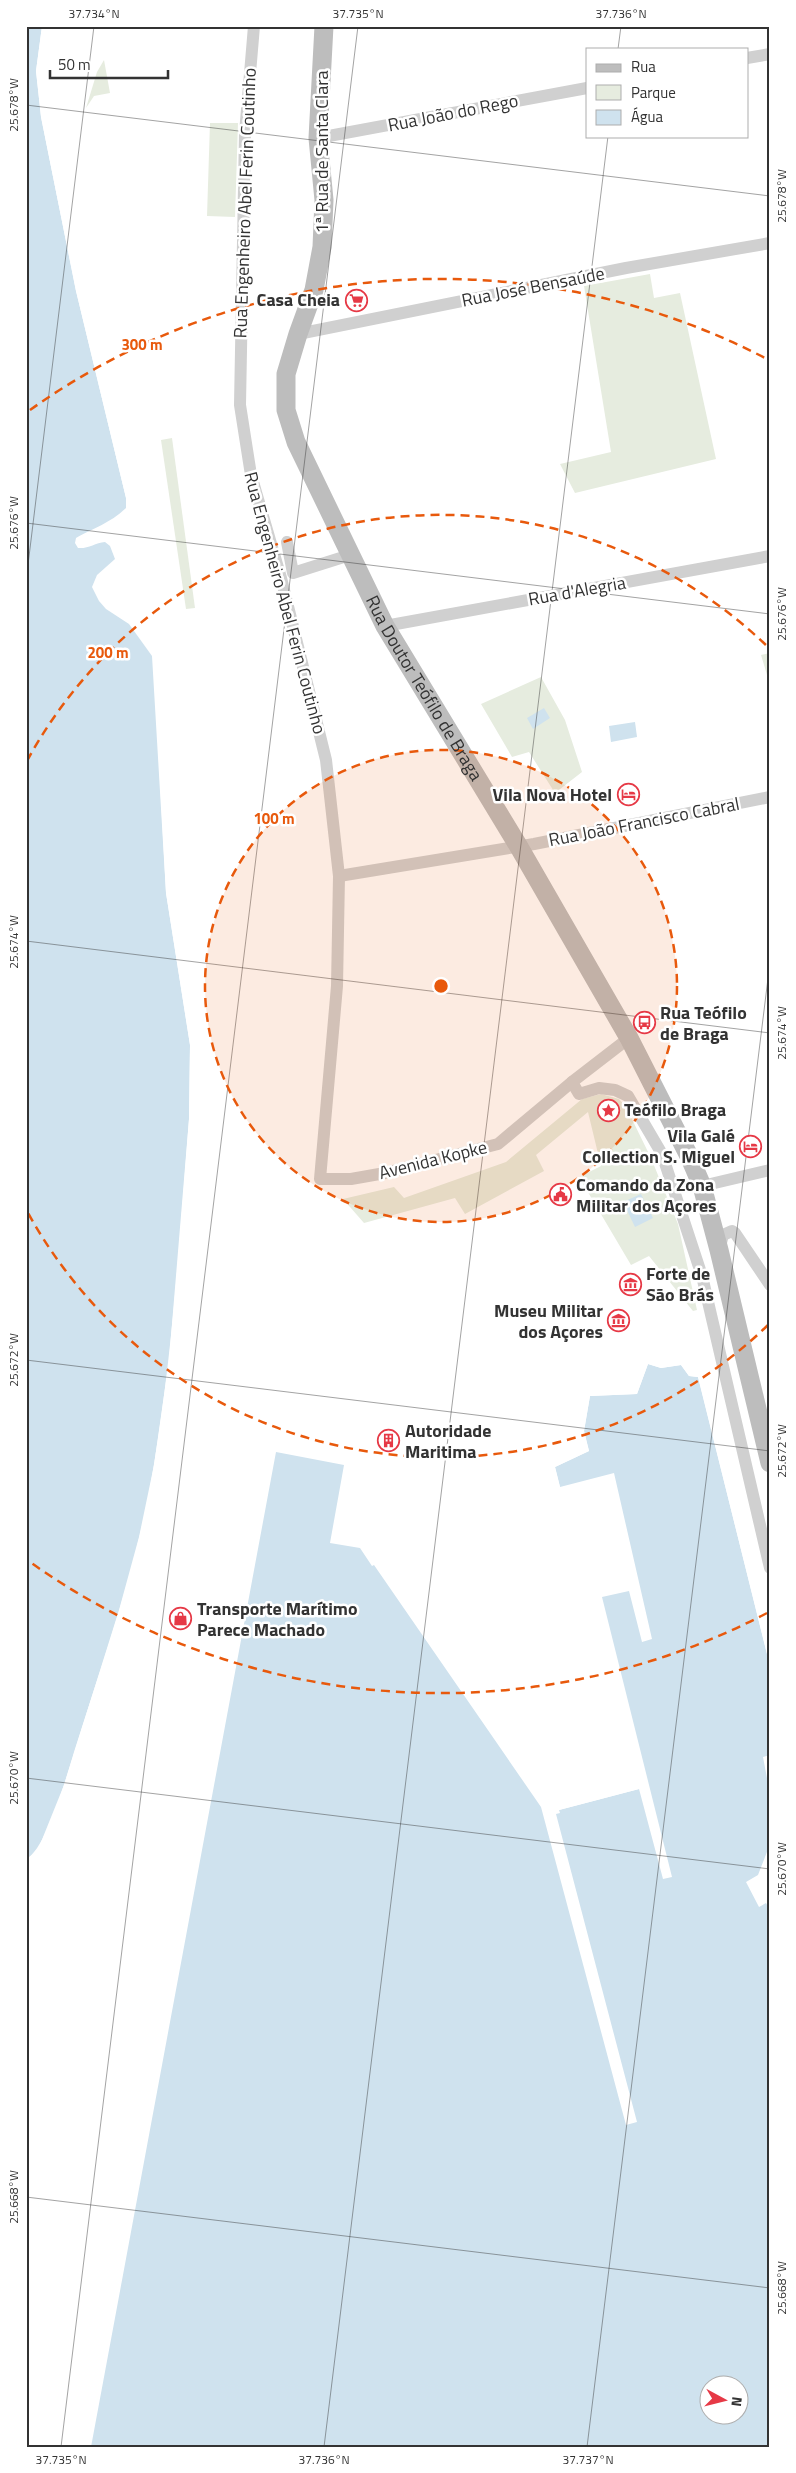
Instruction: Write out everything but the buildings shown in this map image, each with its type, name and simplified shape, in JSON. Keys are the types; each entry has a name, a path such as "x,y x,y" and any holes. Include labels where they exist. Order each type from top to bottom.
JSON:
{"main road":[{"name":"1ª Rua de Santa Clara","path":"298,334 314,290 322,247 324,200 318,138 324,26"},
{"name":"Rua Doutor Teófilo de Braga","path":"298,334 286,374 286,410 296,442 384,626 519,847 629,1038 668,1111 702,1186 770,1463"}],"street":[{"name":"Rua Engenheiro Abel Ferin Coutinho","path":"254,26 245,133 240,405 251,476 281,578 326,760 339,876 337,986 320,1178"},
{"path":"748,58 770,54"},
{"name":"Rua João do Rego","path":"318,138 586,88"},
{"name":"Rua José Bensaúde","path":"298,334 626,268 770,243"},
{"path":"287,542 293,573 350,555"},
{"name":"Rua d'Alegria","path":"384,626 770,556"},
{"name":"Rua João Francisco Cabral","path":"339,876 519,847 770,797"},
{"name":"Avenida Kopke","path":"320,1178 351,1179 385,1173 498,1144 572,1082 629,1038"},
{"path":"572,1082 579,1094 599,1088 615,1090 628,1096 662,1154 702,1276 718,1353 770,1568"},
{"path":"702,1186 770,1170"},
{"path":"719,1250 723,1235 732,1231 736,1233 770,1285"}],"green space":[{"path":"104,60 110,93 94,96 86,108 97,72"},
{"path":"210,123 238,123 235,217 207,216"},
{"path":"650,274 654,298 680,293 716,459 575,493 560,464 611,452 584,286"},
{"path":"172,438 195,608 186,609 161,440"},
{"path":"770,653 770,685 761,655"},
{"path":"541,677 565,720 582,772 555,793 529,752 512,757 481,704"},
{"path":"601,1094 619,1099 626,1107 651,1158 678,1224 697,1310 693,1311 649,1256 631,1265 579,1177 601,1166 588,1112 536,1155 544,1171 465,1214 455,1198 364,1223 343,1199 394,1187 404,1198 506,1162 582,1099"}],"water":[{"path":"26,26 42,26 36,71 41,117 76,291 126,498 126,508 108,522 76,538 75,543 78,548 85,548 105,542 110,546 115,559 97,575 92,587 99,601 106,609 129,624 152,656 166,893 190,1045 189,1119 175,1292 161,1421 147,1501 120,1609 61,1794 41,1842 34,1853 26,1859"},
{"path":"544,708 550,718 533,729 527,718"},
{"path":"635,722 637,737 611,742 609,726"},
{"path":"641,1194 653,1218 635,1227 623,1202"},
{"path":"648,1364 661,1368 681,1365 689,1376 698,1377 770,1666 770,1755 763,1757 770,1794 770,1844 758,1875 746,1882 759,1907 766,1903 770,1910 770,2447 91,2447 276,1452 344,1465 330,1543 360,1548 372,1566 374,1565 541,1807 626,2125 637,2122 556,1814 560,1813 559,1810 639,1789 663,1879 672,1877 602,1597 629,1591 642,1642 652,1639 614,1473 560,1487 555,1467 589,1451 584,1431 590,1396 637,1394"}],"pier":[{"path":"42,26 44,26 39,71 43,117 79,291 128,500 76,291 41,117 36,71"},
{"path":"153,652 158,679 161,777 168,893 192,1045 192,1120 171,1360 157,1465 142,1538 122,1610 66,1786 42,1848 33,1858 26,1861 39,1847 64,1785 119,1610 139,1537 154,1465 169,1360 189,1119 190,1045 166,893"},
{"path":"647,1361 661,1365 682,1363 690,1373 701,1376 770,1656 770,1666 698,1377 689,1376 681,1365 661,1368 648,1364 637,1394 590,1396 584,1431 589,1451 555,1467 560,1487 557,1487 553,1466 586,1449 582,1431 588,1394 635,1391"},
{"path":"638,1786 639,1789 559,1810 559,1807"}],"place":[{"name":"Casa Cheia","path":"356,300"},
{"name":"Vila Nova Hotel","path":"628,795"},
{"name":"Rua Teófilo de Braga","path":"644,1023"},
{"name":"Teófilo Braga","path":"608,1110"},
{"name":"Vila Galé Collection S. Miguel","path":"751,1146"},
{"name":"Comando da Zona Militar dos Açores","path":"560,1195"},
{"name":"Forte de São Brás","path":"630,1284"},
{"name":"Museu Militar dos Açores","path":"619,1321"},
{"name":"Autoridade Maritima","path":"389,1441"},
{"name":"Transporte Marítimo Parece Machado","path":"181,1619"}]}
